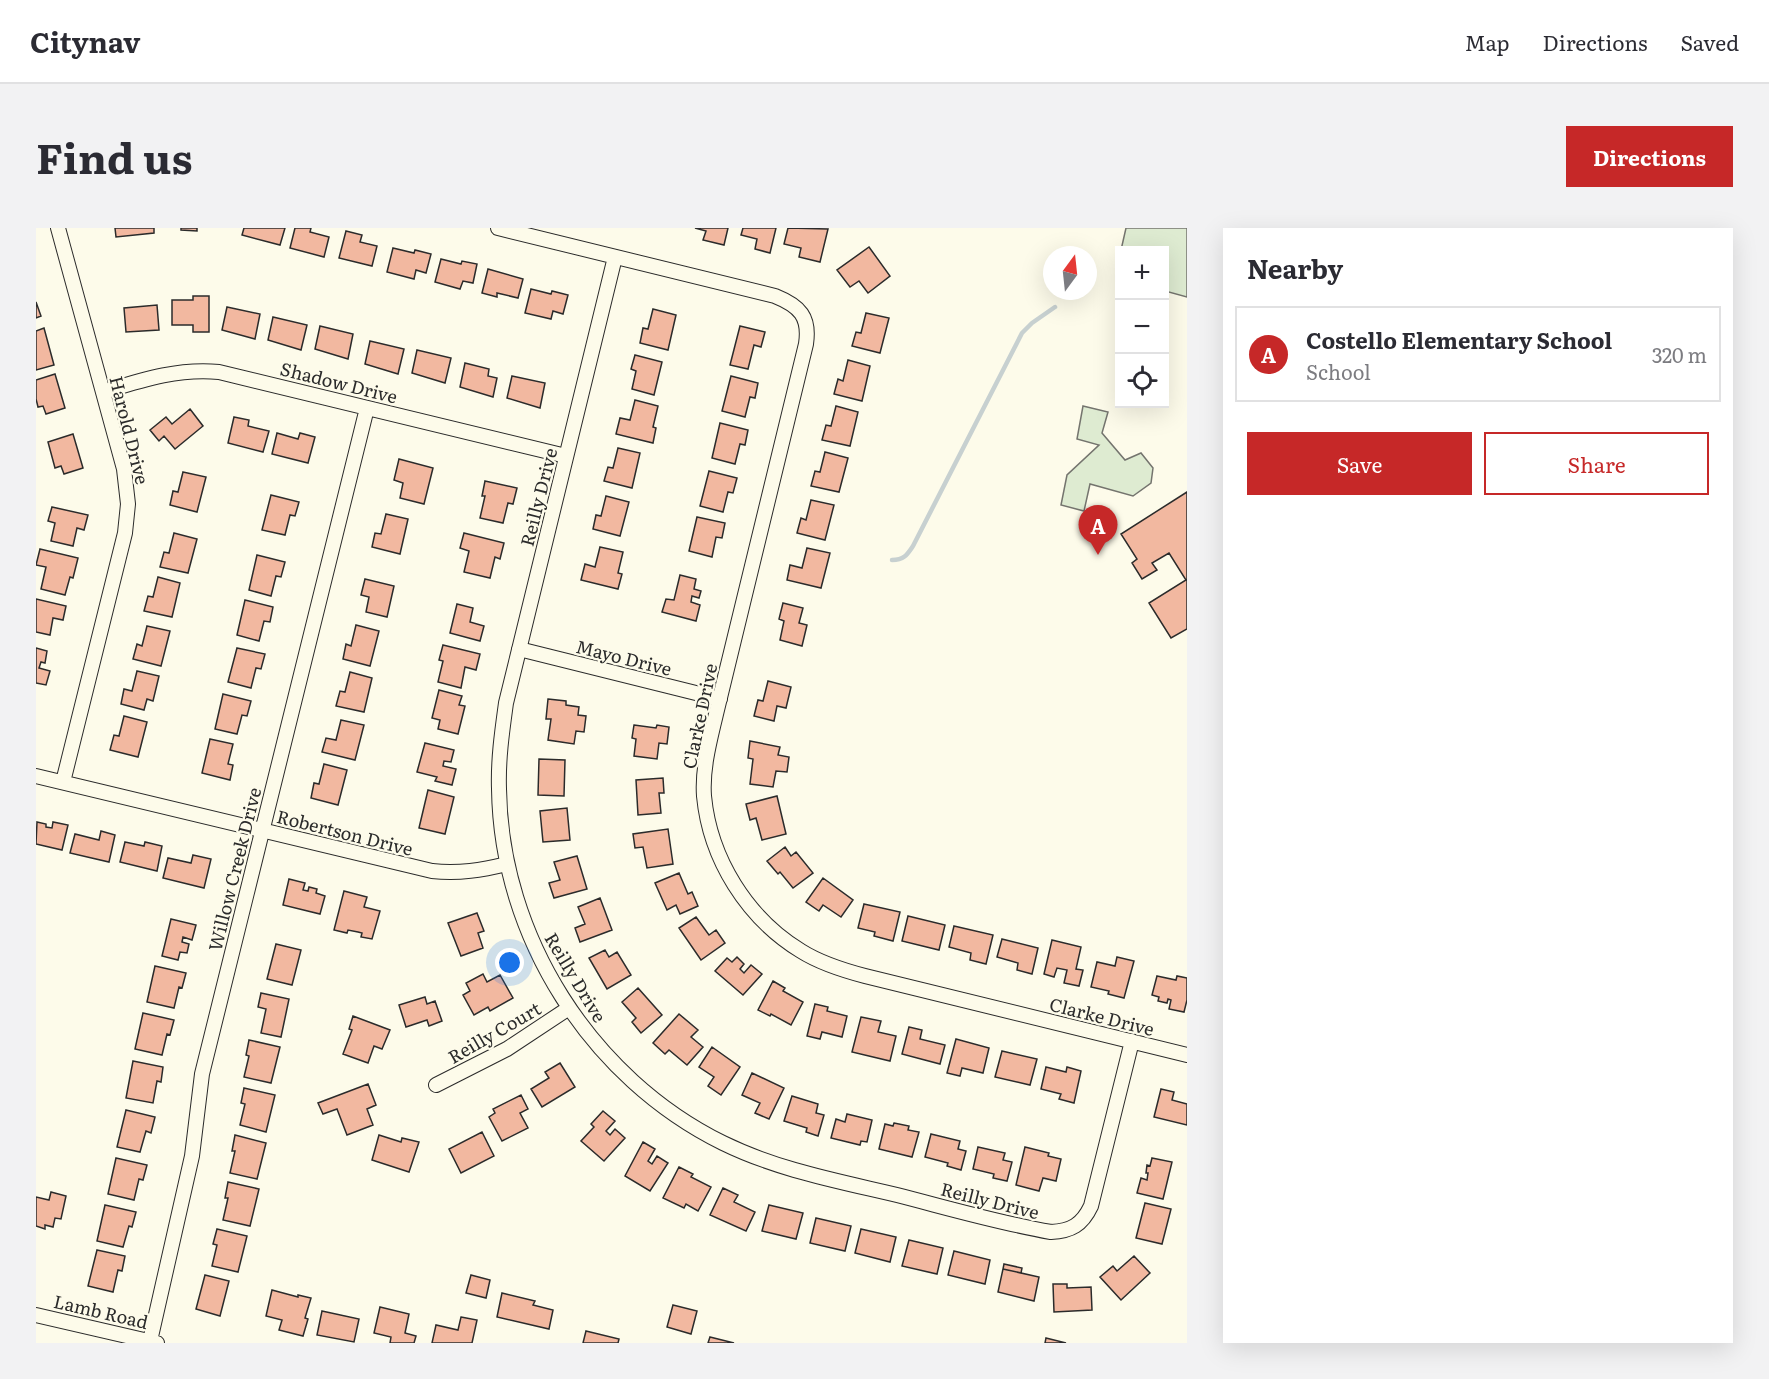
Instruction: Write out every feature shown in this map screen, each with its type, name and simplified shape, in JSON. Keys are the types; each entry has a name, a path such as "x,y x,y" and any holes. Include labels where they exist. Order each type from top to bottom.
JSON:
{"street":[{"name":"Harold Drive","path":"58,228 126,480 128,517 63,782"},
{"path":"498,228 615,257"},
{"name":"Clarke Drive","path":"615,257 775,296 794,305 804,315 807,326 806,344 708,750 704,782 709,822 715,846 736,889 776,934 810,957 848,972 1187,1055"},
{"name":"Reilly Drive","path":"615,257 506,703 499,763 499,791 507,864 517,900 532,943 568,1008 594,1042 628,1078 677,1116 738,1150 787,1168 1051,1232 1073,1229 1087,1215 1091,1206 1132,1041"},
{"name":"Shadow Drive","path":"103,392 171,372 207,370 566,456"},
{"name":"Willow Creek Drive","path":"154,1342 192,1156 202,1074 367,408"},
{"name":"Mayo Drive","path":"519,649 720,699"},
{"name":"Robertson Drive","path":"36,776 432,871 451,873 476,871 507,864"},
{"name":"Reilly Court","path":"436,1085 507,1049 568,1008"},
{"name":"Lamb Road","path":"36,1315 154,1342"}],"green space":[{"path":"1126,228 1187,228 1187,297 1169,292 1169,246 1122,246"},
{"path":"1083,406 1108,412 1102,433 1125,460 1141,453 1153,468 1151,483 1133,496 1090,484 1084,511 1061,505 1067,475 1099,445 1077,439"}],"building":[{"path":"115,228 154,228 154,233 116,237"},
{"path":"181,228 197,228 197,231 181,230"},
{"path":"244,228 285,228 280,245 242,235"},
{"path":"295,228 311,228 310,232 329,237 324,257 290,248"},
{"path":"695,228 728,228 724,245 703,240 706,231"},
{"path":"743,228 776,228 770,253 755,249 757,239 741,235"},
{"path":"788,228 828,229 820,262 799,257 801,248 784,244"},
{"path":"346,231 362,235 360,242 377,246 372,266 339,258"},
{"path":"869,247 890,276 868,293 859,281 850,287 837,270"},
{"path":"393,248 431,254 426,273 416,270 414,279 387,272"},
{"path":"441,259 461,264 462,261 477,264 473,283 463,281 460,289 435,282"},
{"path":"488,269 523,279 518,298 497,293 497,297 482,293"},
{"path":"531,289 568,295 563,314 553,311 551,319 525,313"},
{"path":"193,296 209,296 209,332 193,332 193,325 172,325 172,300 193,300"},
{"path":"36,302 41,316 36,318"},
{"path":"157,305 159,330 126,332 124,308"},
{"path":"227,307 260,314 255,339 222,330"},
{"path":"653,309 676,315 668,350 640,343 643,328 648,329"},
{"path":"866,313 889,318 880,353 852,346 856,332 861,333"},
{"path":"273,317 307,325 301,350 268,340"},
{"path":"320,326 353,334 348,359 315,349"},
{"path":"740,326 765,332 761,347 754,345 748,369 730,365"},
{"path":"44,328 54,365 36,370 36,331"},
{"path":"370,341 404,349 398,374 365,364"},
{"path":"417,350 451,358 445,383 412,373"},
{"path":"635,355 662,362 654,395 632,389 636,371 631,369"},
{"path":"848,360 870,366 862,401 834,394 838,379 843,381"},
{"path":"465,363 489,369 488,376 497,378 493,397 460,387"},
{"path":"55,374 65,408 46,414 43,406 38,407 36,380"},
{"path":"512,376 545,383 540,408 507,398"},
{"path":"731,376 758,383 755,398 750,397 745,417 722,411"},
{"path":"635,400 658,406 653,427 656,428 653,443 616,434 620,418 630,420"},
{"path":"836,406 858,412 850,446 822,440 826,425 831,426"},
{"path":"190,409 203,426 175,449 164,436 159,441 150,430 166,417 172,424"},
{"path":"234,417 249,420 248,426 269,431 263,452 228,443"},
{"path":"720,423 748,430 745,445 740,444 735,464 712,458"},
{"path":"277,433 298,439 300,433 315,437 308,463 272,454"},
{"path":"73,434 83,468 64,474 61,466 55,468 48,442"},
{"path":"618,448 640,453 632,488 604,481 608,467 613,468"},
{"path":"825,452 848,458 839,492 811,486 815,471 820,472"},
{"path":"399,459 433,468 424,504 400,498 403,483 394,480"},
{"path":"709,471 737,478 733,493 728,492 723,512 700,506"},
{"path":"183,472 206,477 197,512 170,505 173,491 178,492"},
{"path":"485,481 517,488 513,504 508,503 503,523 480,518 485,496 482,496"},
{"path":"1187,492 1187,629 1171,638 1149,603 1186,580 1169,553 1152,563 1157,570 1142,579 1132,563 1137,559 1121,534"},
{"path":"271,495 299,502 295,516 290,515 285,535 262,530"},
{"path":"606,496 629,502 620,536 593,529 596,515 601,516"},
{"path":"811,500 834,505 825,540 797,533 801,518 806,520"},
{"path":"52,507 88,515 84,530 77,528 73,546 51,541 55,523 48,521"},
{"path":"386,514 408,519 400,554 372,547 375,533 381,534"},
{"path":"697,517 725,523 722,538 716,537 712,557 689,551"},
{"path":"174,533 197,539 188,573 160,567 164,552 169,553"},
{"path":"464,533 504,543 500,559 495,557 490,578 464,572 469,551 460,548"},
{"path":"600,547 623,552 618,573 622,574 618,589 581,580 585,564 595,567"},
{"path":"807,548 830,553 821,588 787,580 790,565 802,568"},
{"path":"40,549 78,558 73,578 70,577 65,595 41,589 46,567 36,565"},
{"path":"257,555 285,562 281,577 276,576 271,596 249,590"},
{"path":"680,575 696,579 694,589 701,591 699,598 692,596 691,602 700,605 696,621 662,612 666,599 674,600"},
{"path":"158,577 180,583 172,617 144,611 148,596 153,597"},
{"path":"365,579 394,586 387,617 366,612 369,597 361,595"},
{"path":"36,599 66,606 63,620 53,618 50,635 36,632"},
{"path":"245,600 273,607 270,622 264,621 259,641 237,635"},
{"path":"783,603 803,608 799,623 807,625 802,646 780,640 784,621 779,619"},
{"path":"457,604 473,608 470,622 484,626 480,641 450,633"},
{"path":"356,625 379,631 370,666 343,659 346,644 351,646"},
{"path":"147,626 170,631 161,666 133,659 137,644 142,646"},
{"path":"443,645 480,654 476,670 465,667 461,688 438,682 443,661 439,660"},
{"path":"36,648 47,651 45,663 41,662 39,668 50,671 46,685 36,683"},
{"path":"237,648 265,654 261,669 256,668 251,688 228,682"},
{"path":"137,671 159,676 153,701 147,699 144,710 121,704 124,689 132,691"},
{"path":"350,672 372,678 364,712 336,706 340,691 345,692"},
{"path":"768,681 791,687 786,708 777,706 774,721 754,716 758,700 763,701"},
{"path":"439,690 462,696 459,705 465,706 458,734 438,729 440,720 432,718"},
{"path":"223,694 251,701 247,716 242,715 237,734 215,729"},
{"path":"548,699 566,701 566,705 579,707 578,715 586,716 584,732 576,731 574,744 548,740 551,719 546,719"},
{"path":"124,716 147,722 138,757 110,750 114,735 119,736"},
{"path":"341,720 364,725 355,760 322,752 326,738 336,740"},
{"path":"634,725 669,727 667,744 659,743 657,759 634,756 636,739 632,738"},
{"path":"210,739 233,744 228,764 233,765 230,780 202,773"},
{"path":"750,741 780,747 778,755 789,757 787,772 776,771 773,787 750,784 753,759 748,758"},
{"path":"425,743 454,750 451,762 444,761 443,766 456,769 452,785 435,781 437,777 417,772"},
{"path":"539,759 565,760 564,796 538,795"},
{"path":"324,764 347,770 338,805 311,798 314,783 319,784"},
{"path":"663,778 664,793 659,793 661,813 638,815 636,780"},
{"path":"428,790 454,797 445,834 419,828"},
{"path":"777,796 786,834 762,840 756,818 750,820 746,804"},
{"path":"567,808 570,840 543,842 540,811"},
{"path":"37,822 52,828 53,822 68,825 62,850 36,844"},
{"path":"668,829 673,864 647,868 643,847 635,848 633,834"},
{"path":"101,831 115,835 109,862 70,853 75,834 99,840"},
{"path":"125,842 144,846 145,842 162,846 157,871 120,862"},
{"path":"785,847 791,856 796,852 813,873 793,888 767,861"},
{"path":"193,855 211,859 204,888 163,878 168,858 191,863"},
{"path":"577,856 587,889 554,898 549,883 560,880 554,862"},
{"path":"679,873 688,894 692,892 698,906 680,914 676,905 667,910 655,883"},
{"path":"823,878 853,900 841,917 823,905 819,911 806,902"},
{"path":"289,879 305,883 303,890 308,891 309,887 317,889 316,893 325,896 320,914 283,905"},
{"path":"344,891 367,897 364,907 380,911 372,939 361,937 362,933 358,932 348,930 347,933 334,930"},
{"path":"600,898 612,930 580,942 575,928 585,924 578,907"},
{"path":"864,904 900,912 893,941 874,936 875,932 858,928"},
{"path":"477,913 484,931 478,933 483,948 461,956 448,923"},
{"path":"908,916 945,925 939,950 902,941"},
{"path":"696,917 709,935 716,930 725,943 701,960 679,928"},
{"path":"171,919 196,925 192,940 183,937 182,942 189,944 187,953 180,952 178,960 162,956"},
{"path":"954,926 993,935 986,964 970,960 971,953 949,947"},
{"path":"1002,939 1038,948 1032,974 1017,970 1018,963 997,957"},
{"path":"1052,940 1081,947 1076,969 1083,970 1079,986 1064,983 1067,970 1057,968 1054,977 1044,974"},
{"path":"276,944 301,950 292,985 267,979"},
{"path":"605,950 609,957 617,952 631,975 607,989 589,958"},
{"path":"737,957 744,964 740,969 744,973 751,965 762,974 743,995 715,971 727,958 732,962"},
{"path":"1117,957 1134,961 1124,998 1108,994 1109,991 1091,987 1097,962 1115,966"},
{"path":"155,966 186,973 182,988 179,987 174,1008 147,1002"},
{"path":"483,974 487,982 500,975 513,998 490,1011 488,1007 474,1015 463,995 470,991 466,983"},
{"path":"1157,976 1176,980 1177,976 1187,978 1187,1000 1184,1012 1169,1009 1171,1000 1168,999 1167,1003 1158,1001 1159,997 1152,995"},
{"path":"773,981 785,988 783,991 803,1002 791,1025 758,1010"},
{"path":"638,988 662,1015 641,1033 632,1022 636,1018 622,1002"},
{"path":"261,993 289,999 281,1037 261,1033 266,1009 258,1007"},
{"path":"425,997 427,1004 435,1001 442,1021 429,1026 427,1020 406,1027 399,1005"},
{"path":"815,1004 828,1007 827,1011 847,1016 842,1037 822,1032 820,1039 807,1036"},
{"path":"143,1013 174,1020 170,1035 167,1034 162,1055 135,1049"},
{"path":"679,1014 698,1030 691,1037 703,1047 687,1065 669,1050 665,1054 653,1043"},
{"path":"353,1016 390,1030 382,1049 374,1046 368,1063 343,1054 352,1030 349,1029"},
{"path":"861,1017 881,1021 878,1032 896,1036 890,1061 852,1052"},
{"path":"909,1027 922,1030 920,1039 945,1045 940,1064 902,1054"},
{"path":"956,1039 989,1048 983,1073 962,1068 960,1076 947,1073"},
{"path":"249,1040 280,1047 271,1083 244,1077 249,1056 246,1055"},
{"path":"712,1047 740,1067 721,1095 708,1086 714,1077 699,1067"},
{"path":"1002,1051 1037,1059 1030,1085 995,1077"},
{"path":"133,1061 163,1067 161,1082 157,1081 153,1103 126,1098"},
{"path":"560,1063 575,1087 542,1107 531,1089 549,1078 545,1072"},
{"path":"1046,1067 1066,1072 1067,1067 1081,1071 1074,1103 1059,1099 1061,1094 1041,1089"},
{"path":"752,1073 784,1088 769,1119 755,1113 760,1103 742,1095"},
{"path":"368,1084 376,1105 367,1109 373,1125 347,1135 337,1109 323,1114 318,1103"},
{"path":"244,1088 275,1095 266,1132 240,1125 245,1104 241,1103"},
{"path":"1161,1089 1174,1092 1172,1100 1187,1104 1187,1125 1154,1117"},
{"path":"521,1095 528,1109 520,1113 528,1128 502,1141 489,1117 495,1113 493,1109"},
{"path":"792,1096 818,1104 816,1113 824,1115 818,1136 806,1132 807,1128 784,1121"},
{"path":"126,1110 155,1117 151,1133 146,1131 140,1152 117,1147"},
{"path":"603,1111 615,1121 606,1131 610,1135 615,1129 625,1138 604,1161 581,1141 594,1127 591,1124"},
{"path":"847,1114 872,1120 867,1142 861,1141 860,1145 831,1138 836,1119 845,1122"},
{"path":"894,1123 909,1126 908,1130 919,1132 912,1157 879,1149 885,1124 893,1126"},
{"path":"482,1132 494,1156 461,1173 449,1149"},
{"path":"931,1134 960,1141 958,1149 966,1151 961,1170 947,1166 948,1163 925,1157"},
{"path":"235,1135 266,1143 257,1179 230,1173 235,1151 232,1151"},
{"path":"379,1135 401,1142 402,1138 419,1142 409,1172 372,1160"},
{"path":"643,1142 655,1149 648,1161 652,1164 657,1156 668,1163 650,1191 625,1176"},
{"path":"978,1147 1005,1153 1003,1160 1012,1162 1007,1181 993,1178 994,1174 973,1169"},
{"path":"1025,1147 1049,1153 1048,1156 1061,1159 1056,1181 1043,1178 1039,1191 1016,1185"},
{"path":"116,1158 147,1165 143,1180 139,1179 134,1200 108,1194"},
{"path":"1152,1158 1172,1162 1163,1199 1137,1193 1141,1178 1147,1180 1147,1165 1150,1166"},
{"path":"679,1167 693,1174 691,1177 711,1187 698,1211 686,1204 684,1208 663,1198"},
{"path":"228,1182 259,1189 250,1226 223,1220 228,1198 225,1198"},
{"path":"723,1188 738,1195 734,1202 755,1212 746,1231 710,1215"},
{"path":"51,1192 66,1196 61,1219 55,1218 53,1227 45,1225 45,1229 36,1226 36,1197 49,1200"},
{"path":"1145,1203 1171,1209 1162,1244 1136,1238"},
{"path":"105,1205 136,1212 123,1247 97,1241"},
{"path":"769,1205 803,1213 796,1239 762,1231"},
{"path":"816,1218 851,1226 845,1251 810,1243"},
{"path":"217,1229 247,1236 238,1272 212,1266 217,1245 213,1244"},
{"path":"861,1229 896,1237 890,1262 855,1253"},
{"path":"909,1240 943,1248 937,1274 902,1266"},
{"path":"97,1250 125,1256 122,1271 118,1270 113,1292 88,1286"},
{"path":"954,1251 990,1260 985,1284 948,1275"},
{"path":"1134,1256 1150,1273 1121,1300 1100,1277 1113,1266 1117,1271"},
{"path":"1004,1264 1022,1268 1021,1273 1003,1269"},
{"path":"1003,1269 1039,1277 1034,1301 998,1292"},
{"path":"205,1275 229,1281 220,1316 196,1309"},
{"path":"471,1275 490,1280 486,1298 466,1293"},
{"path":"1053,1284 1067,1284 1067,1288 1091,1287 1092,1310 1054,1312"},
{"path":"272,1290 311,1298 303,1336 279,1330 282,1320 266,1316"},
{"path":"502,1293 535,1301 533,1305 553,1310 549,1329 497,1317"},
{"path":"673,1305 697,1311 691,1334 667,1327"},
{"path":"380,1307 409,1314 405,1333 416,1336 414,1343 390,1343 391,1337 374,1333"},
{"path":"322,1311 359,1319 354,1342 317,1335"},
{"path":"461,1317 477,1320 472,1343 432,1343 436,1325 458,1330"},
{"path":"586,1331 619,1339 618,1343 583,1343"},
{"path":"710,1337 734,1343 708,1343"},
{"path":"1046,1338 1066,1343 1045,1343"}],"waterway":[{"path":"892,560 905,556 913,546 1022,333 1055,307"}],"place":[{"name":"Costello Elementary School","path":"1098,555"}]}
